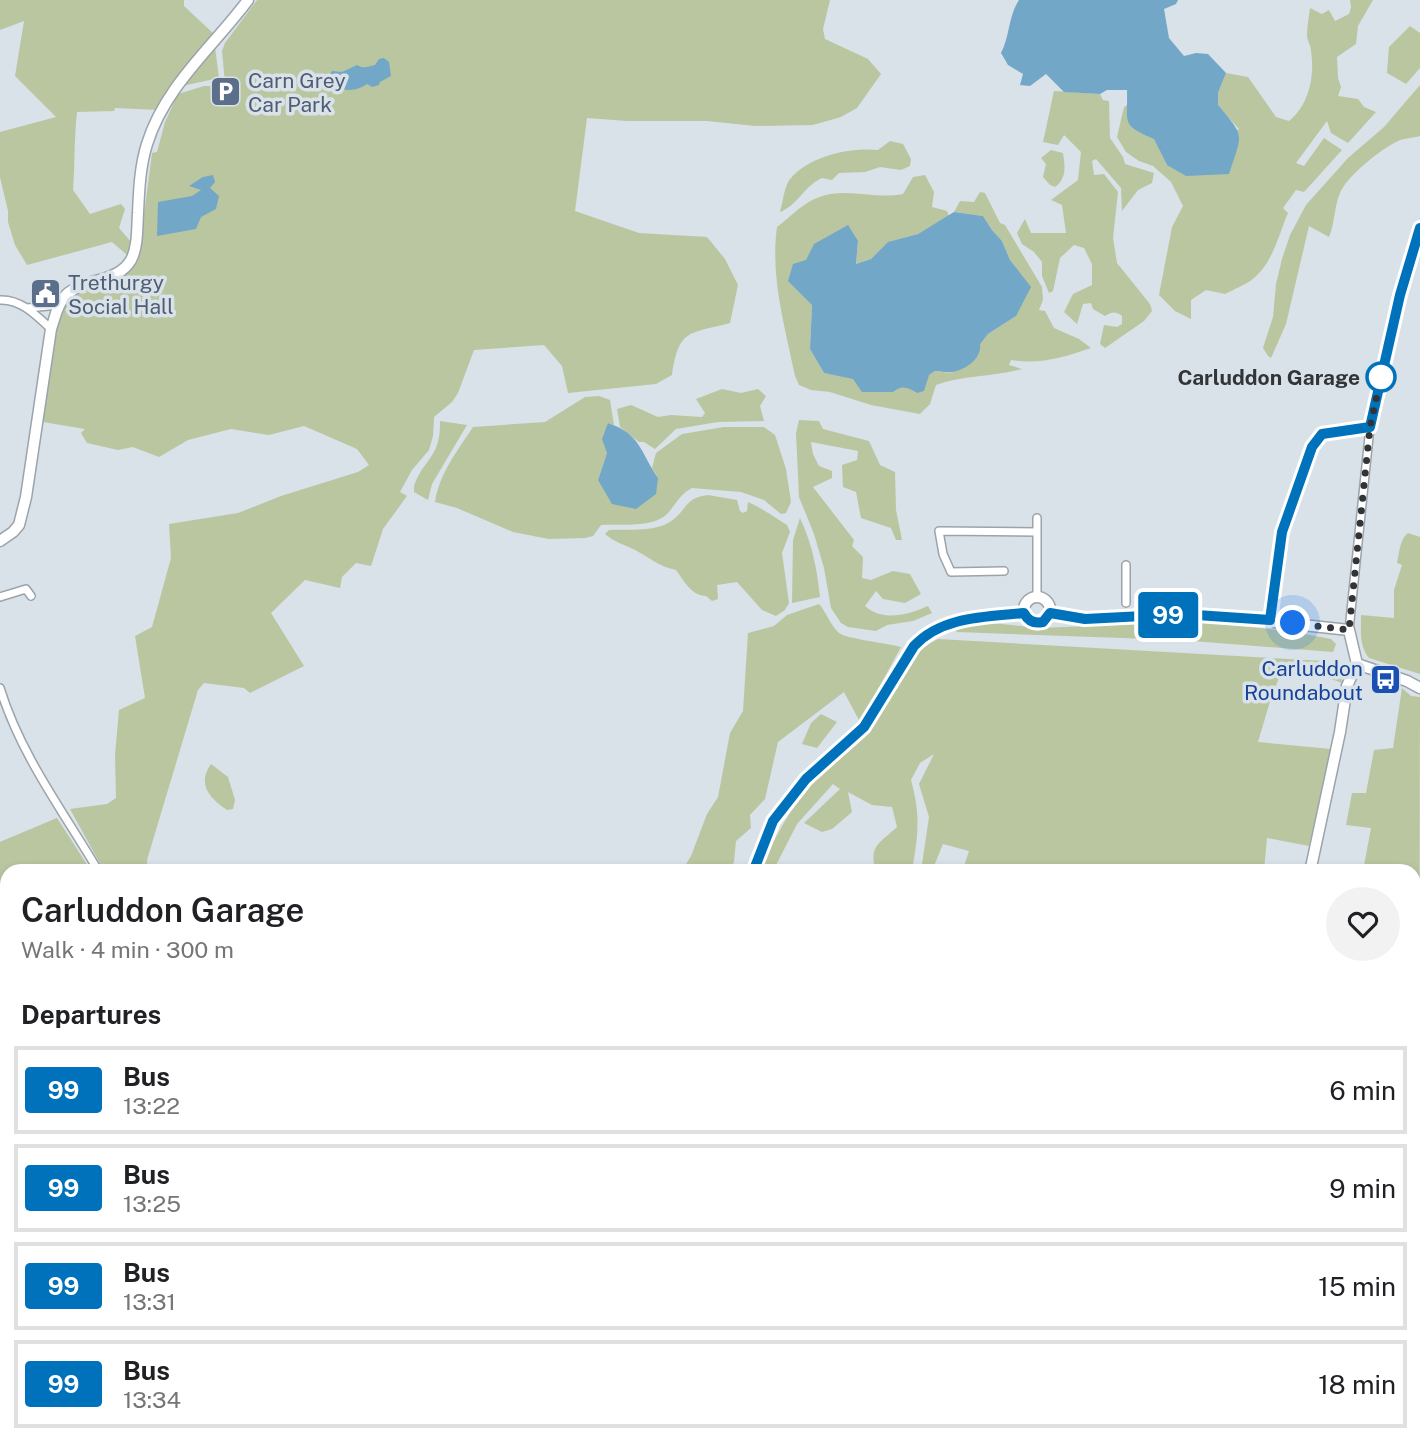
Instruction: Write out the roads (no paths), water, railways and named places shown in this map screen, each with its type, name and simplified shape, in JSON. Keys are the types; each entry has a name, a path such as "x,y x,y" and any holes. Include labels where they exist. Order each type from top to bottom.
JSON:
{"street":[{"path":"0,541 19,525 26,497 51,329 59,305 76,289 117,272 129,264 135,246 139,188 145,153 159,115 185,75 248,0"},
{"path":"1312,864 1340,735 1347,686 1357,664 1349,630 1370,427 1400,295 1420,228"},
{"path":"0,300 27,308 51,329"},
{"path":"27,308 59,305"},
{"path":"1270,620 1282,532 1312,447 1322,434 1370,427"},
{"path":"1037,518 1037,597"},
{"path":"1004,571 951,572 943,554 939,531 1037,531"},
{"path":"1126,565 1126,603"},
{"path":"0,597 26,589 31,596"},
{"path":"1024,613 1027,602 1037,597"},
{"path":"1024,613 1031,622 1039,623 1046,619 1050,613 1047,602 1037,597"},
{"path":"756,864 773,821 806,779 864,727 922,637 943,625 1024,613"},
{"path":"1050,613 1085,619 1182,614 1270,620 1349,630"},
{"path":"1357,664 1420,688"},
{"path":"0,688 35,770 94,864"}],"water":[{"path":"1019,0 1178,0 1176,4 1164,9 1169,38 1184,56 1208,54 1226,73 1218,93 1218,105 1239,136 1229,174 1186,176 1167,165 1154,139 1136,130 1128,122 1127,90 1107,90 1100,94 1064,92 1046,74 1030,86 1020,85 1023,74 1008,65 1001,53"},
{"path":"384,58 389,62 391,76 379,85 372,87 367,84 348,90 327,86 332,71 342,72 357,65 375,65 379,59"},
{"path":"213,175 215,182 210,188 219,196 216,209 201,217 196,229 157,236 158,202 192,196 201,190 189,186 203,177"},
{"path":"954,212 983,216 1002,241 1010,260 1031,287 1016,316 988,334 980,344 979,354 968,366 953,372 935,371 929,375 924,391 917,393 902,388 893,392 862,392 853,379 824,373 810,349 812,305 788,281 793,264 806,260 814,244 848,225 858,241 856,264 871,259 888,242 918,234"},
{"path":"608,423 634,438 658,478 656,494 636,509 612,504 598,480 607,453 602,439"}],"place":[{"name":"Carn Grey Car Park","path":"225,92"},
{"name":"Trethurgy Social Hall","path":"45,294"},
{"name":"Carluddon Garage","path":"1381,377"},
{"name":"Carluddon Roundabout","path":"1386,680"}]}
